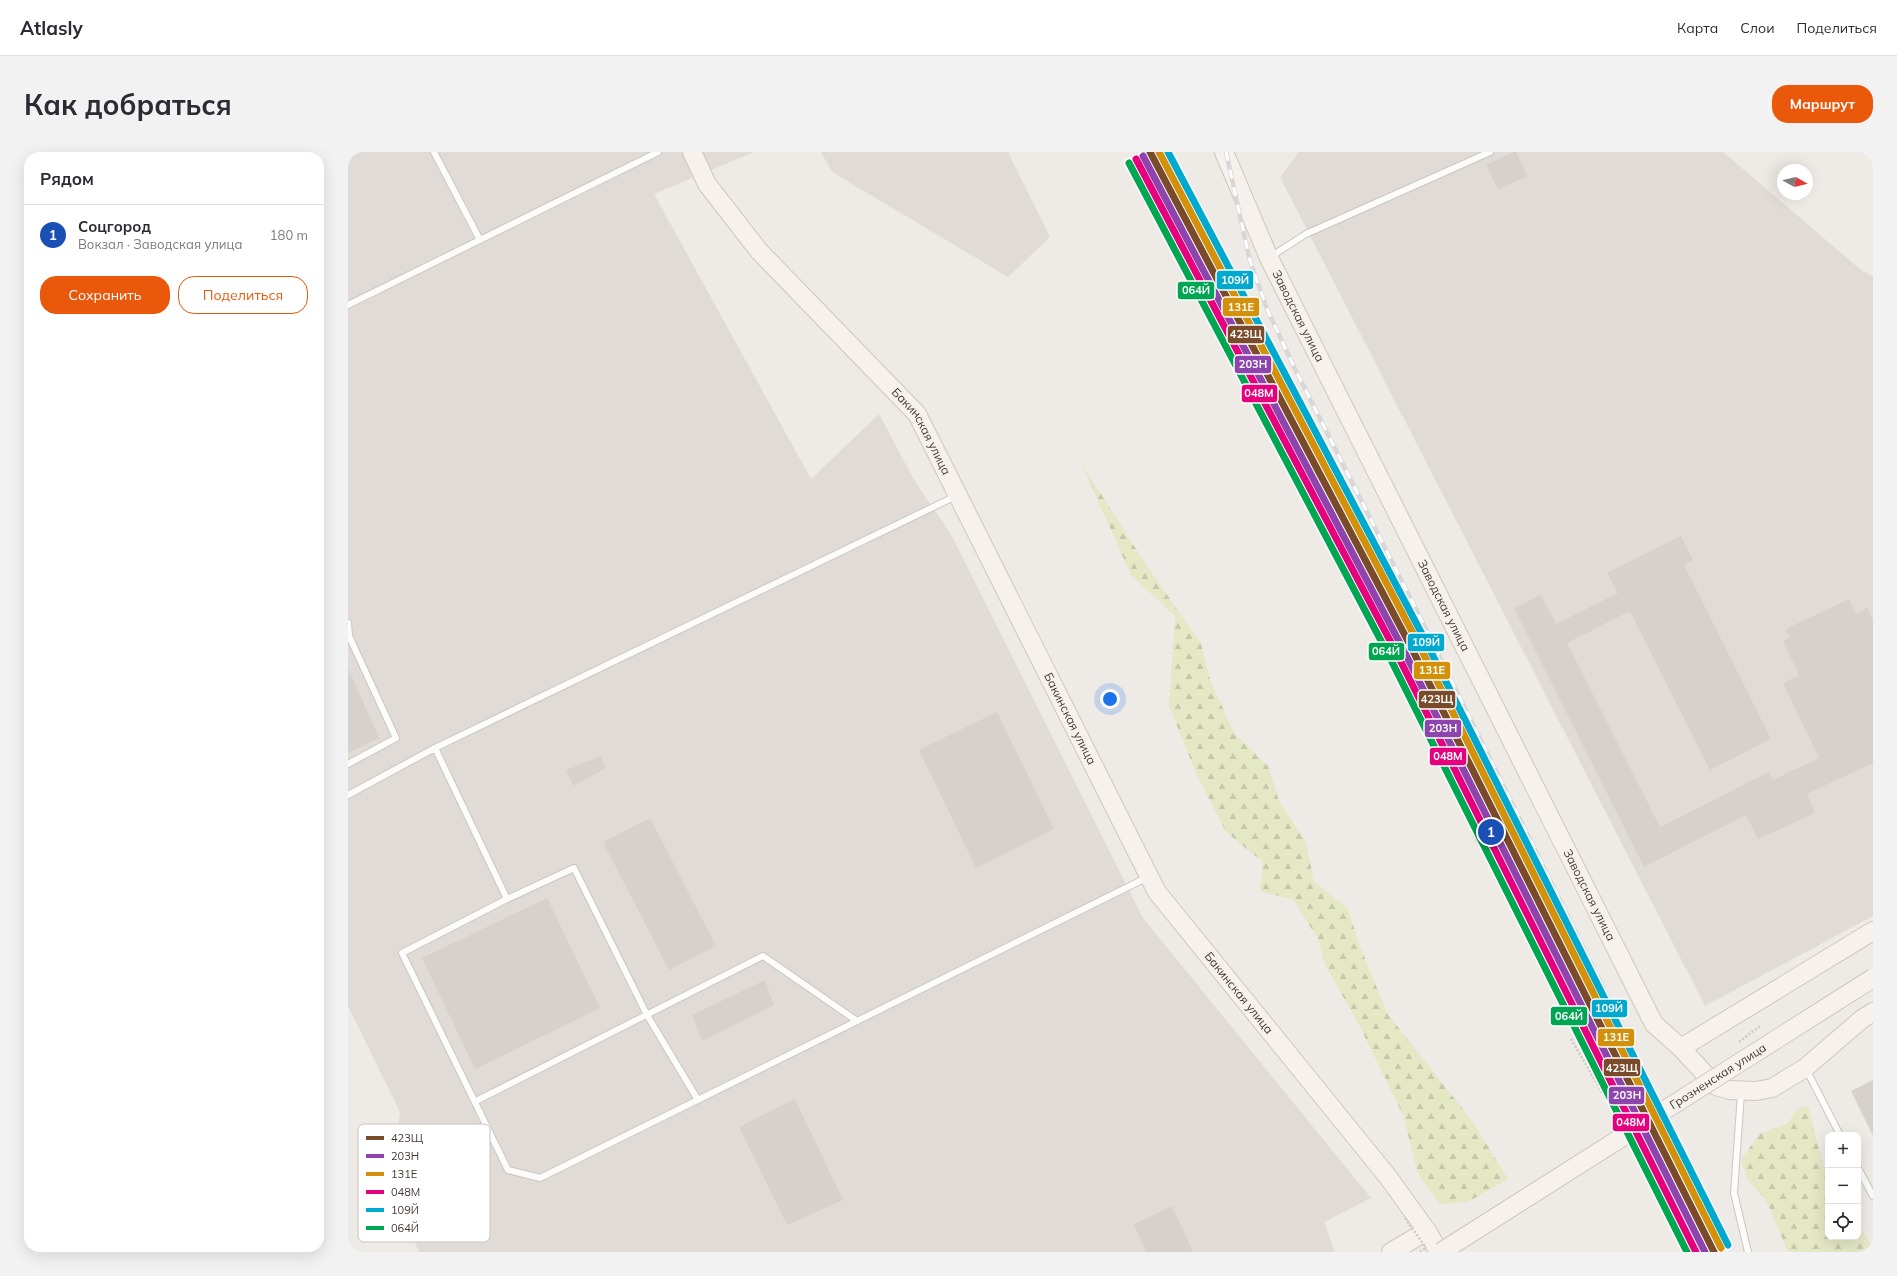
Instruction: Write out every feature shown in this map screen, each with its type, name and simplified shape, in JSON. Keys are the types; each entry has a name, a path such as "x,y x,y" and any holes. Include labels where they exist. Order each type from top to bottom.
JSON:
{"street":[{"name":"Бакинская улица","path":"692,152 707,184 759,252 917,414 1157,892 1388,1177 1427,1231 1435,1251"},
{"name":"Заводская улица","path":"1224,152 1268,258 1654,1024 1681,1048 1716,1086 1741,1091 1756,1091 1772,1088 1805,1068 1862,1019 1873,1012"},
{"path":"1681,1048 1873,931"},
{"name":"Грозненская улица","path":"1435,1251 1873,978"},
{"path":"1391,1252 1427,1231"}],"lane":[{"path":"434,152 480,240"},
{"path":"348,305 658,152"},
{"path":"1268,258 1306,234 1490,152"},
{"path":"348,795 435,748 957,495"},
{"path":"348,623 348,636 396,738 348,764"},
{"path":"435,748 507,899"},
{"path":"487,1124 402,953 507,899 574,868 647,1015 698,1100"},
{"path":"490,1131 508,1170 540,1178 1149,876"},
{"path":"476,1101 763,956 857,1021"},
{"path":"1805,1068 1838,1132"},
{"path":"1741,1091 1734,1193 1748,1252"},
{"path":"1861,1174 1873,1196"}],"path":[{"path":"1571,1039 1622,1125"},
{"path":"1625,1051 1635,1062 1659,1100"},
{"path":"1405,1218 1435,1251"}],"shaded area":[{"path":"348,152 754,152 654,194 811,479 879,414 914,480 952,536 1143,918 1371,1198 1324,1222 1335,1252 419,1252 415,1242 490,1242 490,1124 399,1124 400,1112 348,1006"},
{"path":"821,152 1008,152 1050,237 1008,277 832,172"},
{"path":"1299,152 1723,152 1777,198 1777,200 1779,200 1861,270 1873,276 1873,916 1705,1006 1280,177"}],"green space":[{"path":"1081,463 1147,566 1201,644 1210,680 1234,733 1268,766 1279,801 1306,842 1314,882 1347,907 1360,946 1387,1013 1473,1122 1508,1179 1468,1202 1440,1204 1418,1174 1403,1115 1355,1017 1326,967 1318,939 1293,899 1260,892 1263,862 1226,832 1196,773 1169,706 1175,616 1131,575"},
{"path":"1808,1106 1825,1168 1825,1240 1861,1240 1861,1229 1873,1247 1873,1252 1788,1252 1766,1200 1748,1180 1741,1160 1759,1134 1787,1124 1798,1108"}],"building":[{"path":"1516,152 1527,176 1498,190 1486,165"},
{"path":"1681,536 1693,560 1684,565 1771,739 1710,770 1630,611 1567,643 1660,827 1769,772 1773,780 1819,758 1783,683 1799,675 1783,641 1790,638 1786,629 1849,599 1856,614 1867,608 1873,621 1873,763 1807,794 1815,813 1758,839 1746,815 1644,867 1514,608 1541,595 1556,624 1618,593 1607,573"},
{"path":"348,668 379,738 348,753"},
{"path":"997,712 1054,829 976,868 919,750"},
{"path":"601,756 606,768 573,786 566,770"},
{"path":"650,818 716,946 669,970 603,842"},
{"path":"547,898 600,1008 475,1069 422,958"},
{"path":"765,980 774,1005 702,1041 692,1015"},
{"path":"1873,1080 1873,1136 1851,1091"},
{"path":"795,1099 843,1200 787,1225 739,1127"},
{"path":"1172,1206 1193,1252 1146,1252 1134,1224"}],"railway":[{"path":"1226,152 1250,261 1267,309 1295,369 1428,633 1630,1042 1728,1252"}],"transit line":[{"name":"423Щ","path":"1150,152 1409,643 1714,1252"},
{"name":"131Е","path":"1159,152 1416,639 1721,1248"},
{"name":"109Й","path":"1168,152 1423,636 1728,1245"},
{"name":"203Н","path":"1143,156 1402,647 1705,1252"},
{"name":"048М","path":"1136,159 1395,650 1696,1252"},
{"name":"064Й","path":"1129,163 1388,654 1687,1252"}],"place":[{"name":"Соцгород","path":"1491,832"}]}
